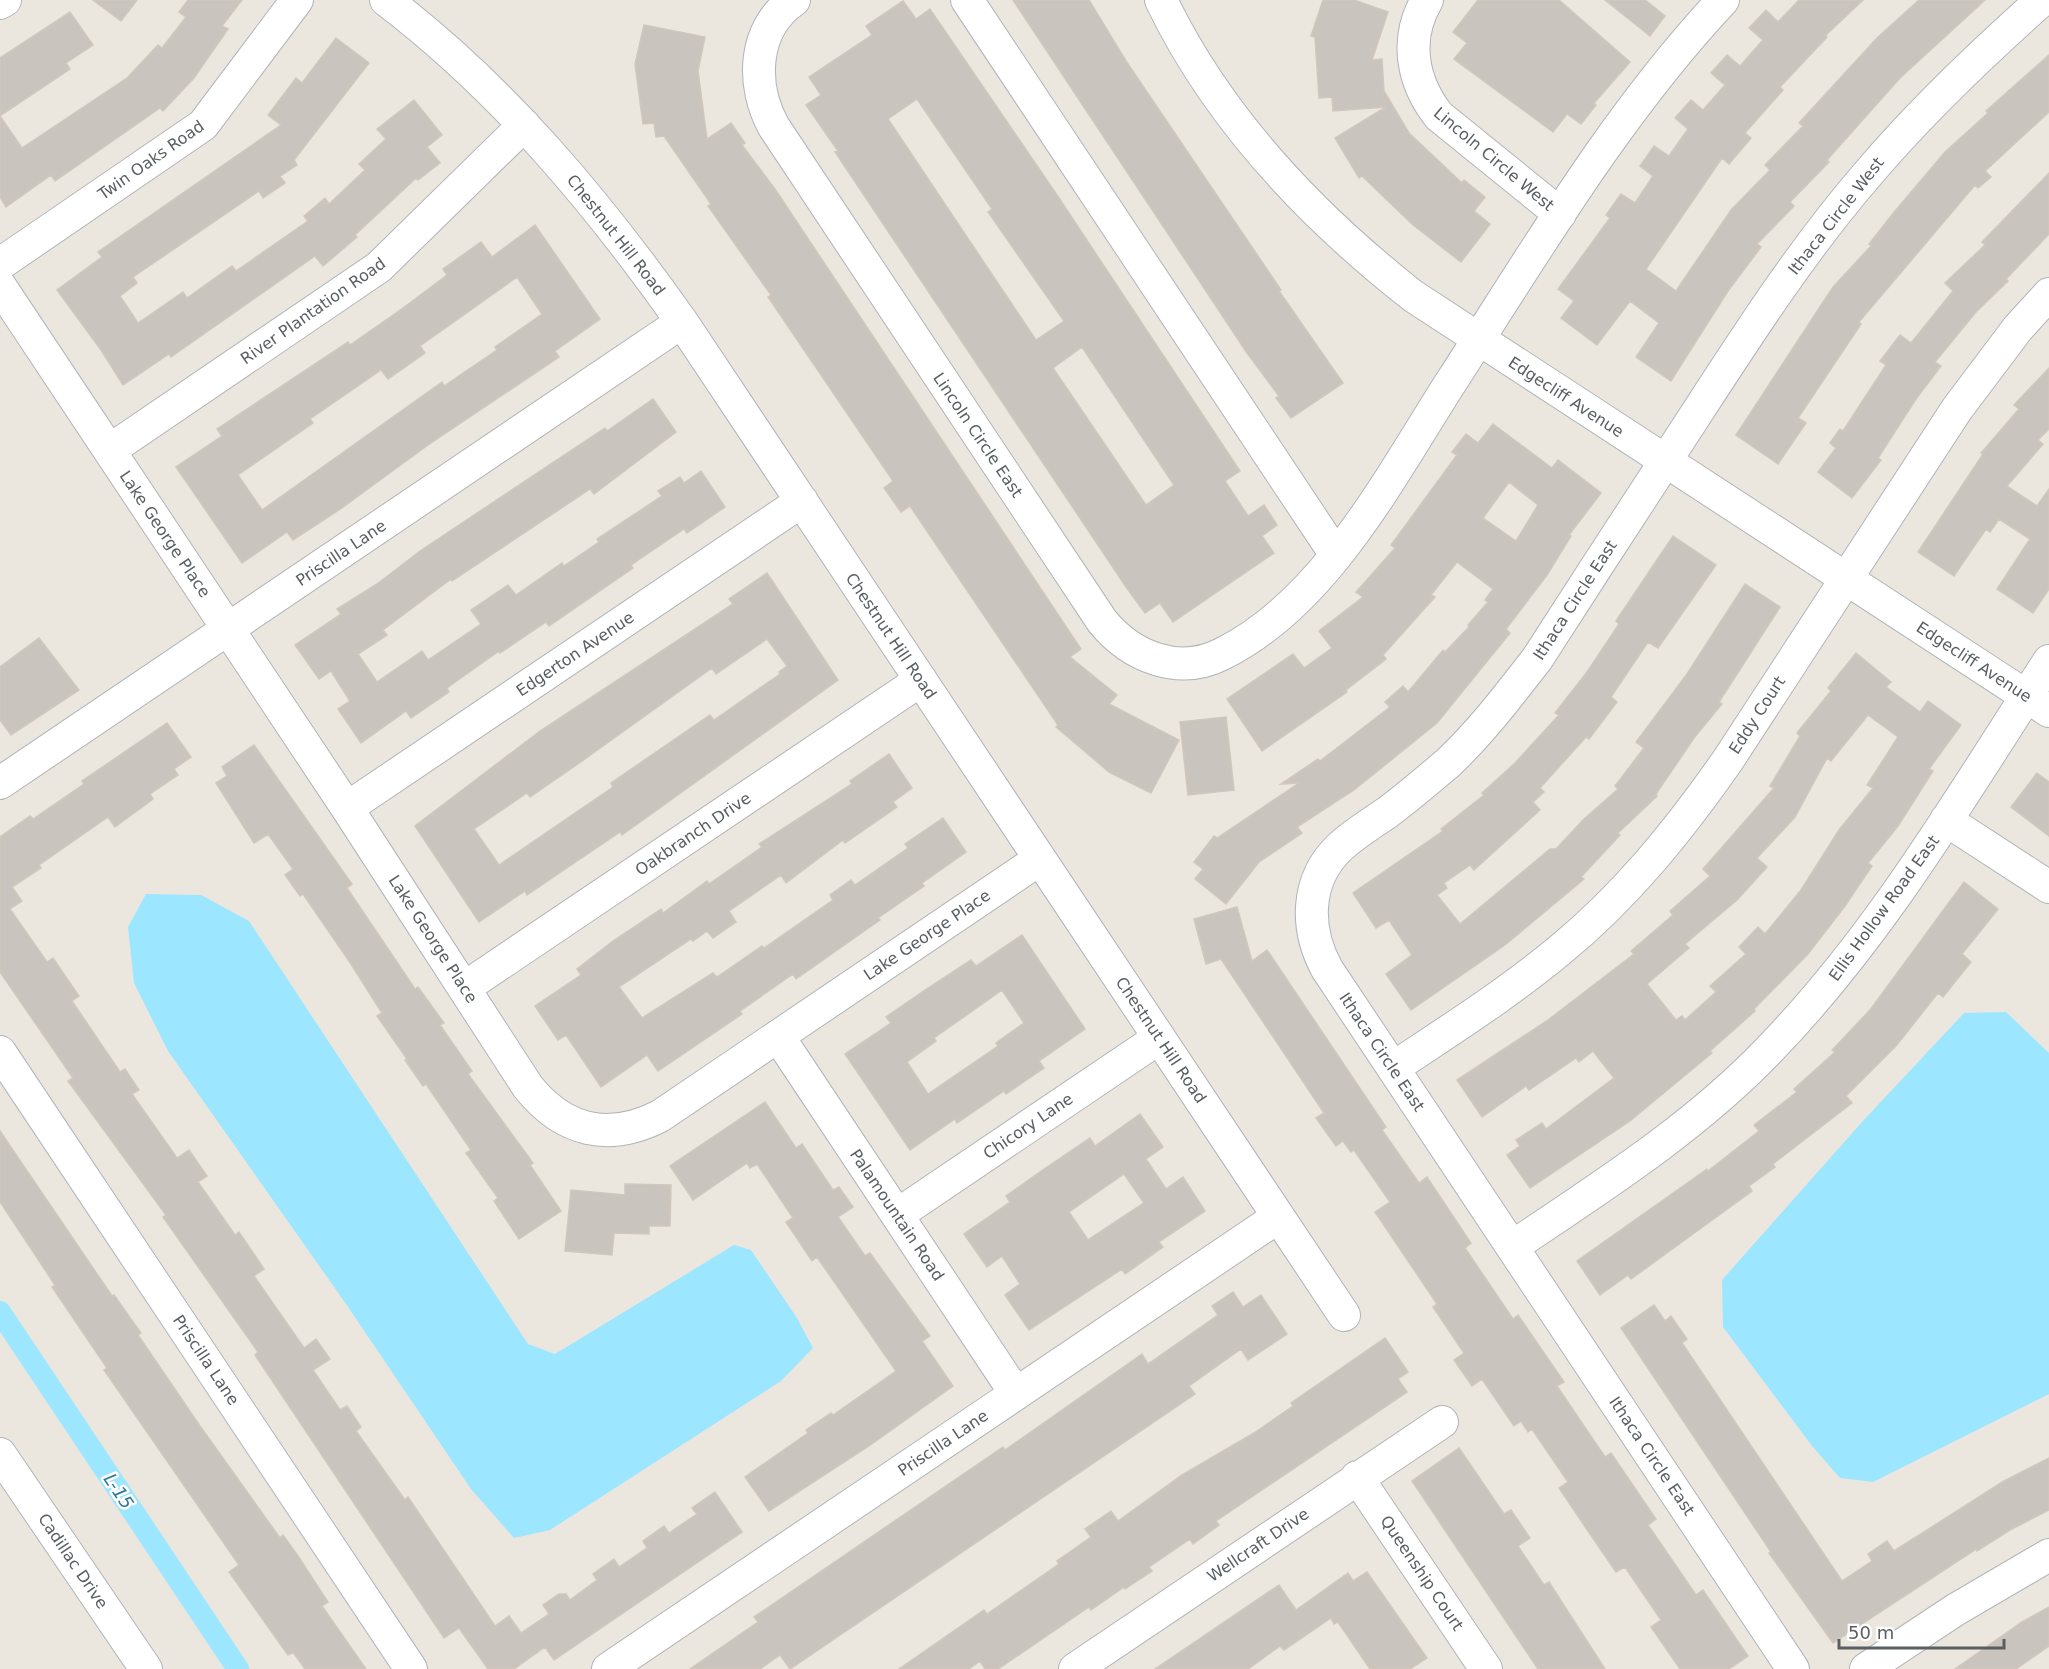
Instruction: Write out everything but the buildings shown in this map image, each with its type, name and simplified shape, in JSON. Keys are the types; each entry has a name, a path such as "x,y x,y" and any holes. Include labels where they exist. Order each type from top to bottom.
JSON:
{"street":[{"path":"0,3 5,0"},
{"name":"Twin Oaks Road","path":"0,264 203,125 297,0"},
{"name":"Chestnut Hill Road","path":"386,0 463,65 524,125 620,236 682,322 1344,1315"},
{"name":"Lincoln Circle East","path":"794,0 778,16 762,45 758,78 765,112 1113,634 1140,654 1171,663 1204,661 1220,656 1277,617 1336,555 1478,340"},
{"path":"967,0 1336,555"},
{"name":"Edgecliff Avenue","path":"1161,0 1200,69 1238,123 1279,174 1361,255 1413,296 1478,340 2038,703"},
{"name":"Lincoln Circle West","path":"1427,0 1417,23 1413,56 1421,88 1429,103 1439,116 1560,214"},
{"name":"Lincoln Circle West","path":"1478,340 1599,156 1655,81 1723,0"},
{"name":"Ithaca Circle West","path":"1665,462 1804,253 1865,176 1924,111 1986,49 2042,0"},
{"name":"River Plantation Road","path":"110,450 379,267 524,125"},
{"name":"Lake George Place","path":"0,285 229,628 538,1100 565,1120 596,1130 629,1129 652,1120 1040,859"},
{"name":"Eddy Court","path":"1393,1068 1509,990 1562,949 1646,868 1688,817 1728,760 1957,409 2018,328 2049,294"},
{"name":"Priscilla Lane","path":"0,783 682,322"},
{"name":"Ithaca Circle East","path":"1665,462 1537,659 1497,711 1420,787 1340,847 1321,874 1311,905 1313,938 1319,954 1393,1068 1793,1669"},
{"name":"Edgerton Avenue","path":"347,808 802,501"},
{"name":"Ellis Hollow Road East","path":"1512,1247 1640,1162 1712,1104 1767,1053 1817,998 1864,940 1946,820 2038,703 2049,661"},
{"name":"Oakbranch Drive","path":"464,988 921,680"},
{"path":"1946,820 2049,887"},
{"name":"Palamountain Road","path":"778,1036 1016,1394"},
{"name":"Chicory Lane","path":"897,1215 1159,1038"},
{"name":"Priscilla Lane","path":"0,1052 411,1669"},
{"name":"Priscilla Lane","path":"608,1669 1278,1217"},
{"name":"Wellcraft Drive","path":"1076,1669 1357,1477 1442,1422"},
{"name":"Cadillac Drive","path":"0,1454 146,1669"},
{"name":"Queenship Court","path":"1357,1477 1486,1669"},
{"path":"1866,1669 1955,1610 2049,1555"}],"water":[{"path":"146,894 201,895 249,921 528,1344 555,1354 734,1245 751,1250 797,1318 813,1348 781,1381 550,1530 514,1538 471,1489 346,1304 168,1051 134,983 128,927"},
{"path":"2006,1012 2049,1053 2049,1394 1873,1482 1840,1478 1812,1446 1723,1327 1722,1280 1862,1122 1964,1013"}],"waterway":[{"name":"L-15","path":"0,1312 238,1669"}]}
